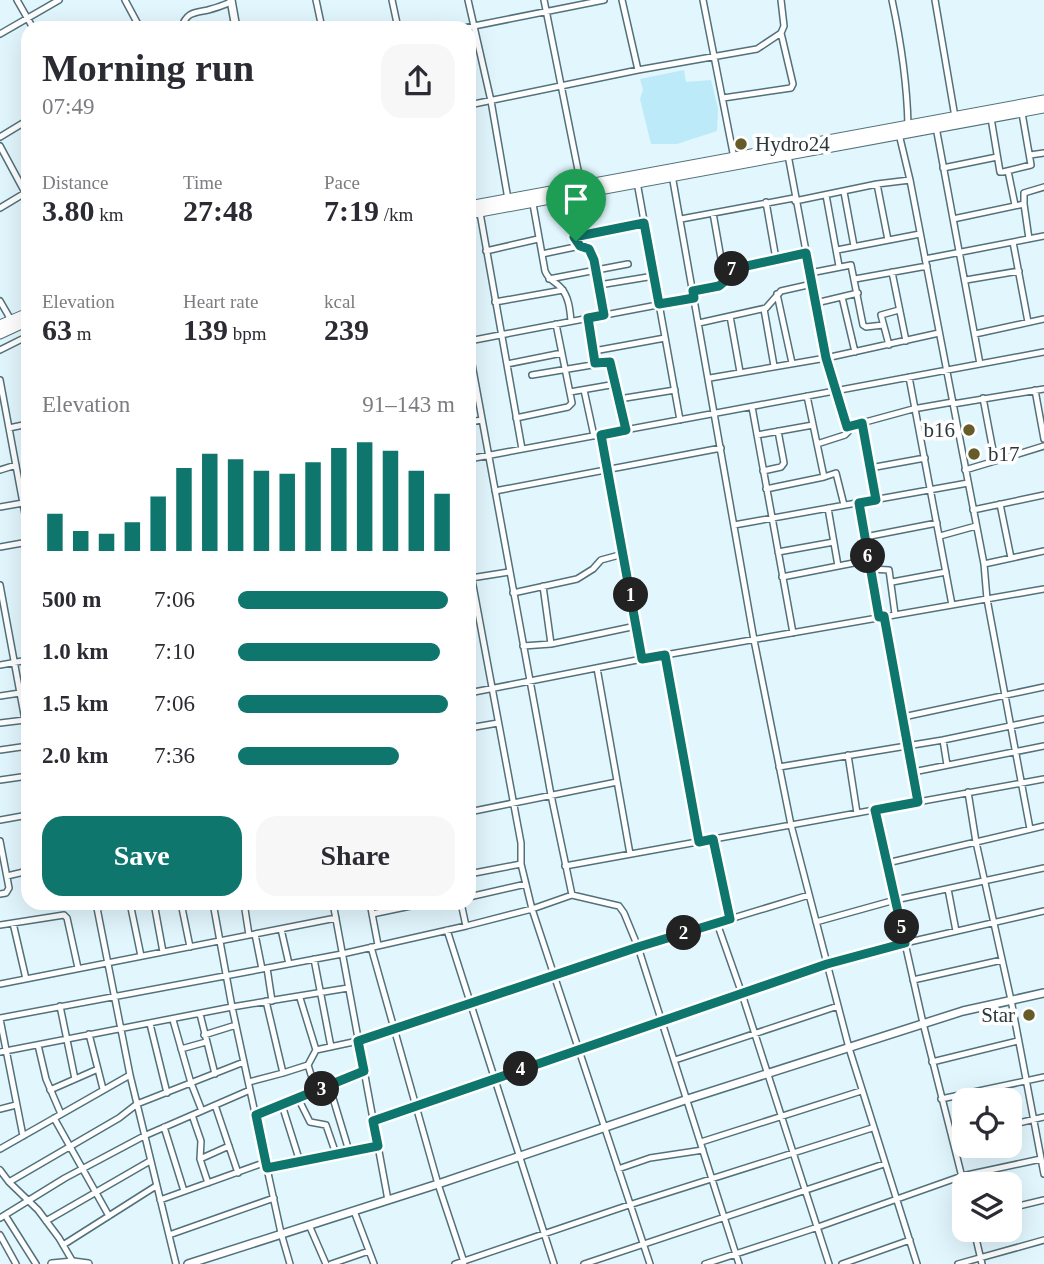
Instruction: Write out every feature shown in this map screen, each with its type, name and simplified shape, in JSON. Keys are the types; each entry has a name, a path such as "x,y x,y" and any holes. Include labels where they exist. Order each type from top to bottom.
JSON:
{"highway":[{"path":"476,213 581,185 1044,100"},
{"path":"476,205 508,199 526,202 1044,108"},
{"path":"0,325 21,316"},
{"path":"0,334 21,324"}],"street":[{"path":"16,0 29,21"},
{"path":"22,21 59,0"},
{"path":"125,0 136,21"},
{"path":"316,0 320,21"},
{"path":"392,0 396,21"},
{"path":"468,0 473,21"},
{"path":"544,0 581,185"},
{"path":"476,26 604,0"},
{"path":"622,0 638,69"},
{"path":"703,0 734,158"},
{"path":"476,104 638,69 757,48 781,33 784,26 780,0"},
{"path":"892,0 902,46 908,126"},
{"path":"935,0 956,117"},
{"path":"183,21 193,12 231,1 235,21"},
{"path":"0,34 21,22"},
{"path":"723,98 791,88 793,84 781,33"},
{"path":"476,35 508,199"},
{"path":"990,118 1000,172 1009,171 1030,166 1022,112"},
{"path":"0,137 21,124"},
{"path":"936,128 980,364"},
{"path":"899,134 984,564 986,599 1030,829"},
{"path":"0,146 21,185"},
{"path":"1030,155 1044,153"},
{"path":"788,155 826,358 848,432 817,443"},
{"path":"943,168 997,157"},
{"path":"1009,171 1015,205"},
{"path":"672,175 710,378 754,640 791,825 861,1091 917,1264"},
{"path":"681,219 766,202 795,200 910,180"},
{"path":"636,182 680,420"},
{"path":"877,184 888,240"},
{"path":"1029,239 1024,193 1044,187"},
{"path":"844,192 854,246"},
{"path":"567,195 574,237 580,246"},
{"path":"826,195 839,266"},
{"path":"0,208 21,198"},
{"path":"526,202 548,279 563,290 569,303 571,321"},
{"path":"766,202 776,259"},
{"path":"953,219 1024,204"},
{"path":"480,213 522,449"},
{"path":"476,340 659,304 724,284 713,213"},
{"path":"574,237 644,223"},
{"path":"837,250 920,234"},
{"path":"855,279 892,272 959,253 1044,236"},
{"path":"486,251 538,239"},
{"path":"1013,242 1028,323"},
{"path":"542,254 580,246 589,249 604,315"},
{"path":"724,271 806,253"},
{"path":"548,279 628,264"},
{"path":"810,273 851,265 864,326 883,325"},
{"path":"965,280 1019,271"},
{"path":"892,272 906,341"},
{"path":"598,285 654,276"},
{"path":"699,323 764,309 770,306 776,294 812,284"},
{"path":"495,302 563,290"},
{"path":"816,303 858,293"},
{"path":"776,294 792,363"},
{"path":"842,297 855,352"},
{"path":"0,301 10,320"},
{"path":"764,309 774,366"},
{"path":"889,345 882,314 899,310"},
{"path":"730,316 740,372"},
{"path":"588,318 595,363"},
{"path":"975,334 1044,319"},
{"path":"516,418 570,405 556,324"},
{"path":"710,378 826,358 939,333"},
{"path":"593,351 665,338"},
{"path":"0,350 21,339"},
{"path":"609,348 626,430"},
{"path":"476,458 1044,352"},
{"path":"507,364 562,353"},
{"path":"532,375 610,362"},
{"path":"909,377 952,605"},
{"path":"0,382 3,411 9,428 21,492"},
{"path":"569,392 616,384"},
{"path":"476,387 572,895"},
{"path":"847,427 914,409 1044,388"},
{"path":"584,390 607,469 642,659"},
{"path":"619,399 674,390"},
{"path":"1035,390 1044,439"},
{"path":"807,396 824,477"},
{"path":"983,398 995,461"},
{"path":"752,407 793,633"},
{"path":"476,421 482,420"},
{"path":"862,423 876,500"},
{"path":"9,428 21,425"},
{"path":"757,435 813,425"},
{"path":"763,471 782,467 784,463 778,431"},
{"path":"965,470 1044,446"},
{"path":"495,491 721,447"},
{"path":"870,468 925,458"},
{"path":"0,470 16,465"},
{"path":"766,489 836,473 844,505"},
{"path":"734,525 968,483"},
{"path":"973,510 1044,495"},
{"path":"0,507 21,503"},
{"path":"859,503 918,802"},
{"path":"1000,504 1011,558"},
{"path":"828,509 838,566"},
{"path":"865,537 937,523"},
{"path":"940,536 976,526"},
{"path":"0,547 21,542"},
{"path":"778,552 834,542"},
{"path":"984,564 1044,551"},
{"path":"513,593 578,579 601,560 623,554"},
{"path":"782,577 869,559"},
{"path":"871,569 887,568 892,582 895,614"},
{"path":"476,577 509,572"},
{"path":"892,582 946,572"},
{"path":"0,585 21,698"},
{"path":"542,586 551,643"},
{"path":"476,691 642,659 1044,589"},
{"path":"476,608 521,844 521,864 532,909 650,1264"},
{"path":"523,646 636,626"},
{"path":"0,632 8,630"},
{"path":"665,655 699,842"},
{"path":"0,665 21,661"},
{"path":"597,668 630,854"},
{"path":"903,717 1044,687"},
{"path":"0,696 20,693"},
{"path":"779,767 943,740 1044,719"},
{"path":"0,723 21,720"},
{"path":"476,727 498,723"},
{"path":"943,740 947,765"},
{"path":"913,772 1044,746"},
{"path":"0,750 21,747"},
{"path":"848,755 857,813"},
{"path":"0,780 21,776"},
{"path":"565,866 1044,779"},
{"path":"476,811 617,782"},
{"path":"968,792 1044,1174"},
{"path":"875,810 932,1062 961,1172"},
{"path":"0,820 21,816"},
{"path":"887,863 1044,826"},
{"path":"713,839 730,919"},
{"path":"0,841 8,891 0,894"},
{"path":"476,873 521,864"},
{"path":"816,922 895,900 1044,868"},
{"path":"7,876 21,873"},
{"path":"476,895 526,884"},
{"path":"948,889 956,931"},
{"path":"23,1136 3,1052 0,1018 342,954 466,926 532,909 572,895 619,905 624,913 638,947 688,1099 738,1264"},
{"path":"316,1050 358,1041 638,947 809,895"},
{"path":"98,910 130,1075 176,1264"},
{"path":"131,910 141,956"},
{"path":"155,910 163,952"},
{"path":"182,910 190,947"},
{"path":"214,910 232,1007 290,1264"},
{"path":"246,910 264,969 283,1073"},
{"path":"334,910 388,1200"},
{"path":"371,910 378,945"},
{"path":"372,914 391,910"},
{"path":"463,910 466,926"},
{"path":"373,1121 827,964 1044,911"},
{"path":"0,925 64,915 78,968"},
{"path":"0,984 336,918"},
{"path":"13,923 26,979"},
{"path":"717,923 829,1264"},
{"path":"281,929 289,964"},
{"path":"447,930 554,1264"},
{"path":"371,947 438,1184 464,1263"},
{"path":"314,959 331,1047"},
{"path":"913,980 1002,960"},
{"path":"3,1052 232,1007 300,998 348,988"},
{"path":"188,1264 963,1010 1044,993"},
{"path":"36,1264 3,1217 82,1169 144,1136 215,1105 250,1086 308,1065 316,1050 300,998"},
{"path":"60,1006 75,1079"},
{"path":"675,1060 838,1006"},
{"path":"200,1014 215,1074"},
{"path":"173,1020 202,1111"},
{"path":"150,1024 167,1093"},
{"path":"181,1049 236,1025"},
{"path":"89,1034 103,1089"},
{"path":"932,1062 1018,1041"},
{"path":"38,1045 50,1090 61,1114"},
{"path":"9,1182 120,1118 137,1104 244,1062"},
{"path":"308,1065 316,1091"},
{"path":"50,1090 98,1069"},
{"path":"256,1115 364,1071"},
{"path":"0,1149 130,1075"},
{"path":"941,1099 1044,1077"},
{"path":"329,1085 349,1152"},
{"path":"701,1142 861,1091"},
{"path":"298,1098 310,1122 326,1125 336,1154"},
{"path":"0,1109 16,1105"},
{"path":"215,1105 238,1172"},
{"path":"282,1105 300,1162"},
{"path":"192,1115 201,1141 200,1159 208,1183"},
{"path":"1022,1122 1044,1117"},
{"path":"54,1118 109,1216"},
{"path":"164,1127 184,1191"},
{"path":"455,1264 629,1205 872,1128"},
{"path":"200,1159 229,1146"},
{"path":"160,1200 238,1172 378,1146"},
{"path":"618,1169 650,1158 703,1150"},
{"path":"981,1172 1042,1159"},
{"path":"46,1220 150,1161"},
{"path":"584,1264 884,1164"},
{"path":"0,1170 46,1220 73,1262"},
{"path":"705,1264 952,1180"},
{"path":"63,1245 156,1186"},
{"path":"169,1235 274,1198"},
{"path":"1022,1205 1044,1200"},
{"path":"354,1211 374,1264"},
{"path":"309,1225 329,1264 369,1251"},
{"path":"0,1236 3,1246 16,1264"},
{"path":"842,1264 910,1240"},
{"path":"958,1264 1044,1240"},
{"path":"977,1242 982,1264"},
{"path":"52,1264 88,1264"}],"shaded area":[{"path":"684,70 686,82 711,80 718,109 717,131 677,144 651,144 640,99 643,90 640,79"}],"place":[{"name":"Hydro24","path":"741,144"},
{"name":"b16","path":"969,430"},
{"name":"b17","path":"974,454"},
{"name":"Star","path":"1029,1015"}],"route":[{"path":"644,223 659,304 694,298 693,291 724,284 724,271 806,253 835,391 847,427 862,423 876,500 859,503 879,617 884,616 918,802 875,810 905,943 827,964 373,1121 378,1146 267,1168 256,1115 364,1071 358,1041 730,919 713,839 699,842 665,655 642,659 601,435 626,430 610,362 595,363 588,318 604,315 594,260 589,249 580,246 576,241 574,237 644,223"}]}
